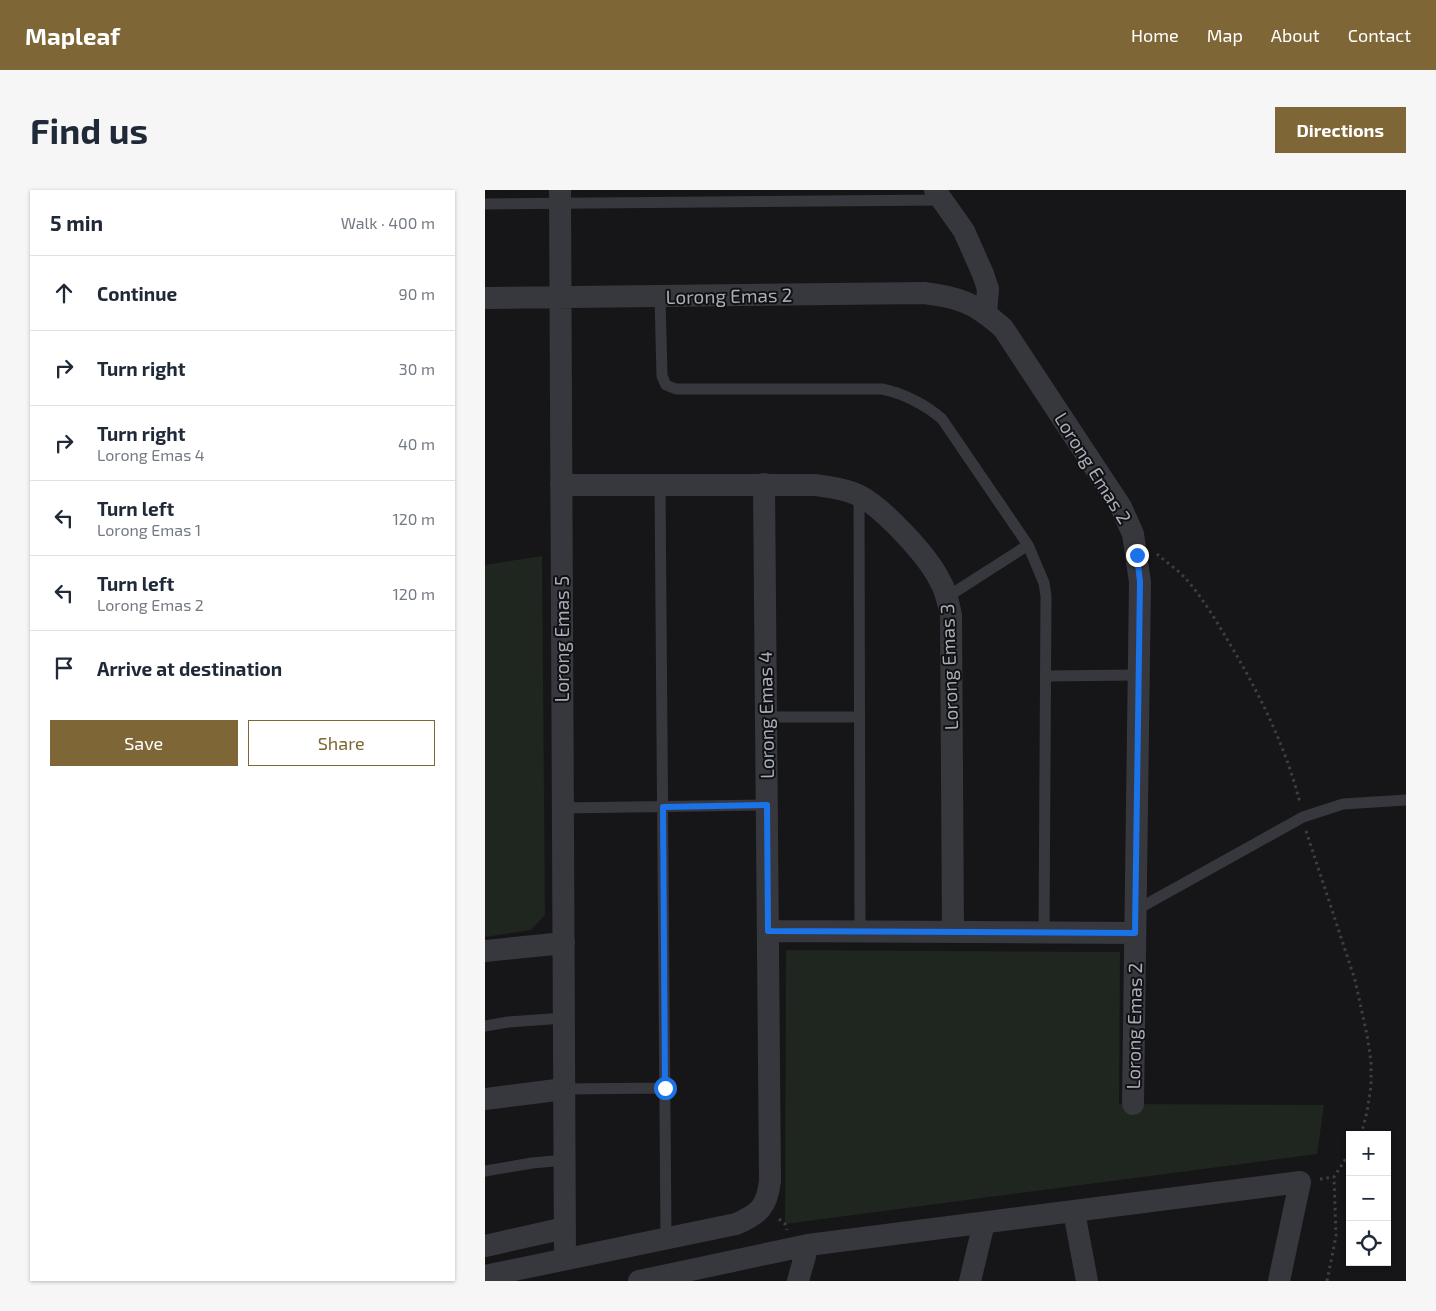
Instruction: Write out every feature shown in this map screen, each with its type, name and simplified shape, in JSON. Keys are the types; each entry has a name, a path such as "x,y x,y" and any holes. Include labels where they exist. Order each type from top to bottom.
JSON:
{"street":[{"path":"938,195 964,231 983,274 988,289 987,313"},
{"name":"Lorong Emas 5","path":"560,197 565,1259"},
{"name":"Lorong Emas 2","path":"485,298 925,293 947,296 967,302 987,313 1003,328 1121,507 1133,534 1140,582 1133,1104"},
{"name":"Lorong Emas 4","path":"764,484 770,1181 769,1193 764,1204"},
{"name":"Lorong Emas 3","path":"561,485 815,484 859,495 875,506 911,541 939,577 947,597 951,615 953,932"},
{"path":"768,931 1135,933"},
{"path":"485,951 563,943"},
{"path":"485,1099 564,1089"},
{"path":"639,1281 800,1247 1301,1182 1279,1281"},
{"path":"485,1276 736,1224 754,1216 764,1204"},
{"path":"1074,1212 1087,1281"},
{"path":"970,1281 984,1223"},
{"path":"485,1246 565,1228"},
{"path":"798,1281 800,1247"}],"lane":[{"path":"485,204 560,197 938,195"},
{"path":"660,297 662,376 666,385 676,388 892,390 927,408 942,419 1027,545 1044,583 1046,596 1044,932"},
{"path":"660,484 666,1238"},
{"path":"859,495 860,932"},
{"path":"947,597 1027,545"},
{"path":"1045,676 1138,675"},
{"path":"766,717 859,717"},
{"path":"1135,910 1303,817 1343,804 1406,800"},
{"path":"563,808 767,805"},
{"path":"485,1026 508,1022 564,1018"},
{"path":"564,1089 665,1088"},
{"path":"485,1172 532,1163 565,1160"}],"path":[{"path":"1327,1281 1336,1236 1334,1177 1346,1158"},
{"path":"764,1204 785,1224 800,1247"}],"shaded area":[{"path":"542,556 545,915 531,930 485,937 485,565"},
{"path":"786,950 1120,952 1119,1104 1324,1105 1317,1154 785,1224"}],"route":[{"path":"665,1088 663,807 767,805 768,931 1135,933 1140,582 1137,555"}]}
